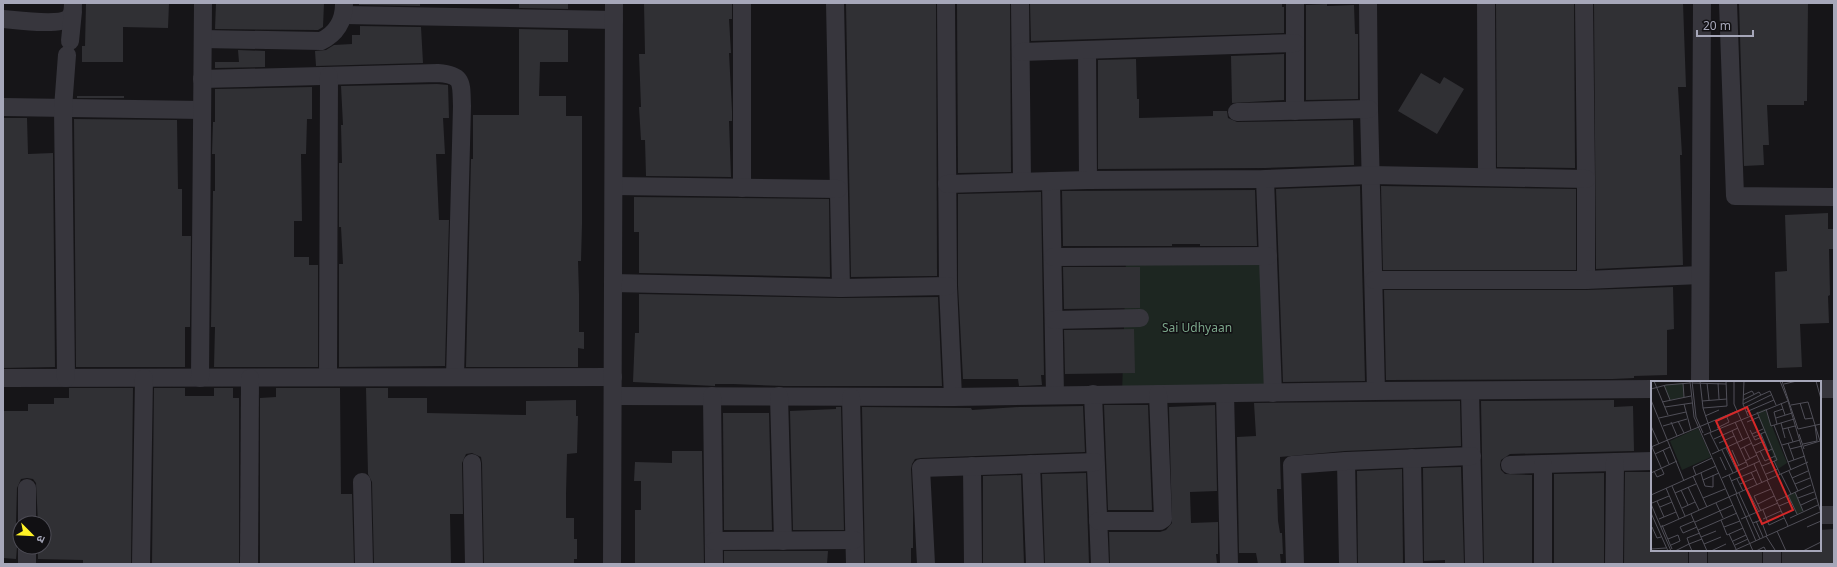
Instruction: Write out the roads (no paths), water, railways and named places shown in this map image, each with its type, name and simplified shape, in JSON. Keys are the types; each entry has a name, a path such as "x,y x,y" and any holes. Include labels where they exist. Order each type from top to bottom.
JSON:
{"street":[{"path":"200,378 203,3"},
{"path":"742,3 742,188"},
{"path":"835,3 841,288"},
{"path":"946,3 948,286 953,397"},
{"path":"1020,3 1022,182"},
{"path":"1294,3 1295,111"},
{"path":"1368,3 1368,109 1376,391"},
{"path":"1486,3 1487,177"},
{"path":"1584,3 1586,280"},
{"path":"1700,381 1702,3"},
{"path":"1728,3 1736,196 1834,197"},
{"path":"3,19 58,22 68,18 73,7"},
{"path":"66,378 63,108 73,7"},
{"path":"203,39 321,41 331,36 344,9 614,12 612,564"},
{"path":"1021,52 1295,43"},
{"path":"1087,50 1088,180"},
{"path":"202,79 438,73 450,74 458,78 461,85 462,106 455,377"},
{"path":"328,377 329,76"},
{"path":"3,107 202,110"},
{"path":"1237,112 1368,109"},
{"path":"947,184 1088,180 1265,179 1371,175 1586,179"},
{"path":"1265,179 1273,393"},
{"path":"1051,181 1055,395"},
{"path":"614,186 838,188"},
{"path":"1052,258 1268,256"},
{"path":"1374,280 1586,280 1700,275"},
{"path":"613,283 841,288 948,286"},
{"path":"1054,320 1140,318"},
{"path":"3,378 613,377"},
{"path":"140,564 144,378"},
{"path":"249,564 250,378"},
{"path":"1821,389 1834,389"},
{"path":"613,396 953,397 1376,391 1651,390"},
{"path":"1470,391 1474,564"},
{"path":"1225,393 1229,564"},
{"path":"1093,394 1100,564"},
{"path":"1098,521 1160,521 1163,518 1158,394"},
{"path":"712,396 714,564"},
{"path":"779,396 783,541"},
{"path":"851,396 855,564"},
{"path":"1295,564 1292,465 1346,461 1472,456"},
{"path":"1412,458 1414,564"},
{"path":"1346,461 1348,564"},
{"path":"1510,465 1651,461"},
{"path":"926,564 921,468 1096,462"},
{"path":"1614,564 1615,462"},
{"path":"472,463 474,564"},
{"path":"1031,464 1035,564"},
{"path":"1543,464 1543,564"},
{"path":"972,466 973,564"},
{"path":"362,482 364,564"},
{"path":"27,488 27,515"},
{"path":"1821,515 1834,515"},
{"path":"714,541 854,540"},
{"path":"1698,551 1698,564"},
{"path":"1772,551 1772,564"}],"park label":[{"name":"Sai Udhyaan","path":"1197,327"}]}
